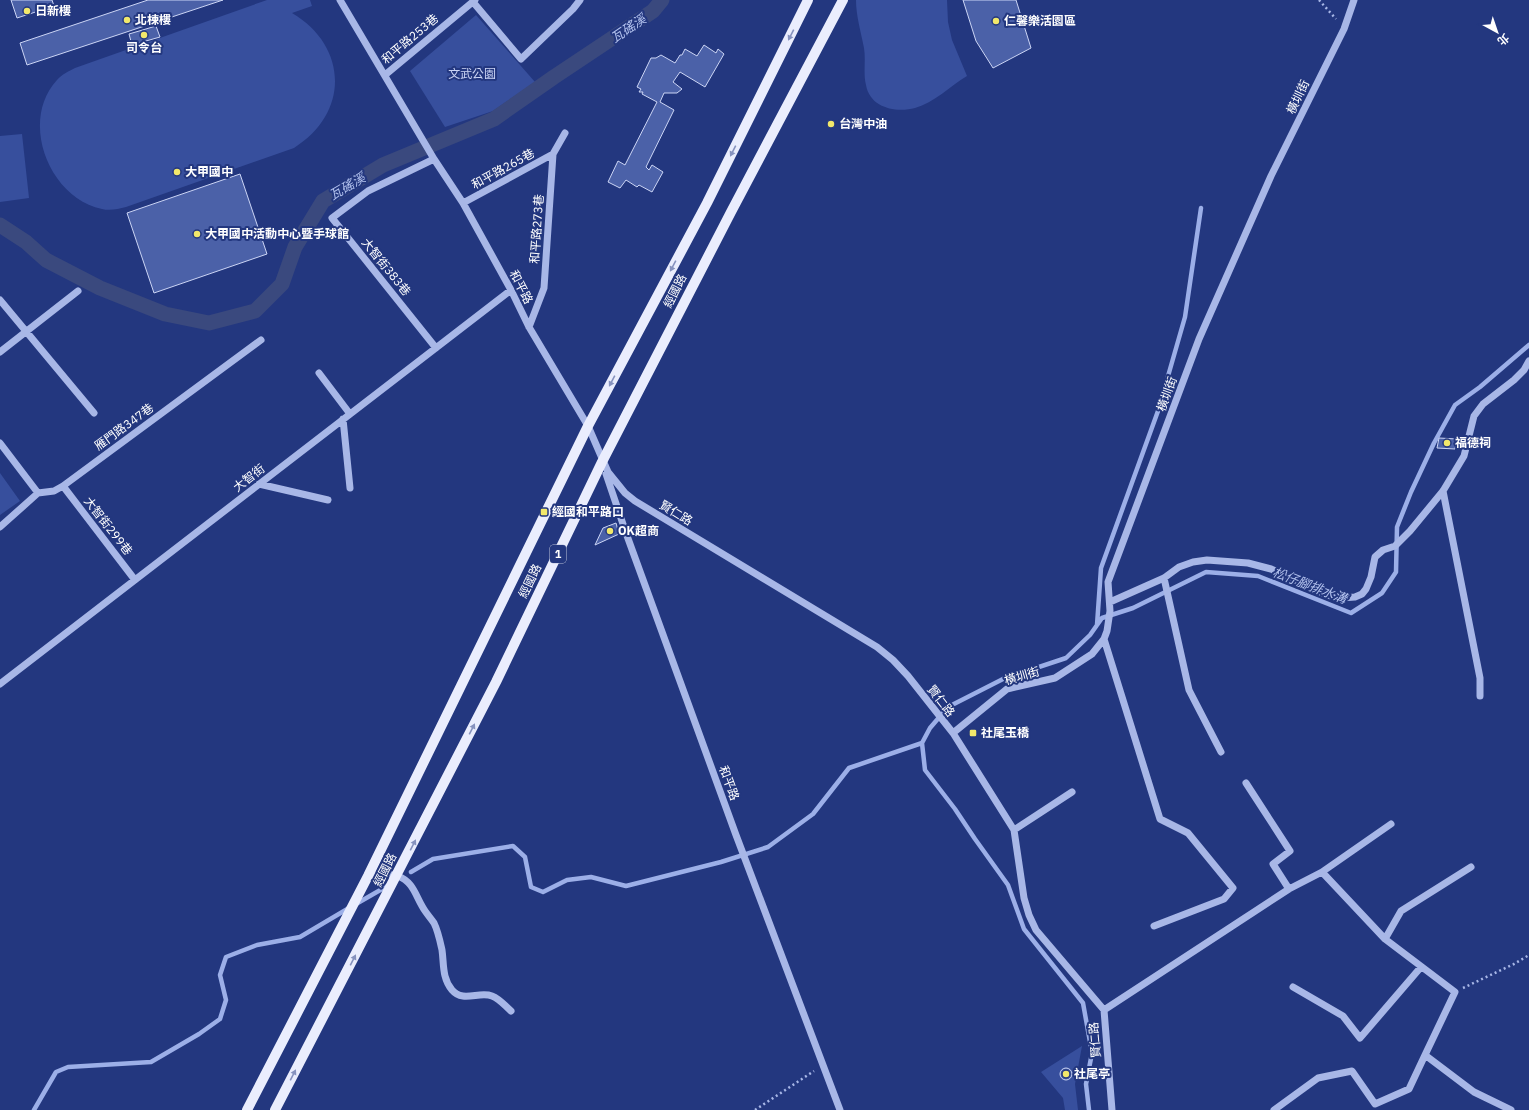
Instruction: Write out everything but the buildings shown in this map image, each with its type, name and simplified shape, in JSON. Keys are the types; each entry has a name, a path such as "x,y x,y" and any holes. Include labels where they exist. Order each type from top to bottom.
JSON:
{"main road":[{"name":"經國路","path":"247,1110 368,876 588,426 707,203 808,0"},
{"name":"經國路","path":"275,1110 496,682 602,462 731,212 843,0"}],"street":[{"path":"340,0 385,75"},
{"name":"和平路253巷","path":"385,75 470,2 521,58 573,9 580,0"},
{"name":"橫圳街","path":"953,733 1007,689 1055,678 1092,654 1104,639 1107,631 1110,611 1108,582 1199,339 1271,176 1344,29 1354,0"},
{"name":"和平路","path":"385,75 434,159 463,203 511,290 529,327 588,426"},
{"name":"和平路273巷","path":"529,327 544,288 553,154 565,133"},
{"name":"和平路265巷","path":"463,203 553,154"},
{"name":"大智街383巷","path":"434,159 368,191 332,218 436,348"},
{"path":"0,352 78,290"},
{"name":"大智街","path":"0,684 511,290"},
{"path":"0,300 94,413"},
{"name":"雁門路347巷","path":"38,493 54,491 63,486 261,340"},
{"path":"1110,602 1164,578 1179,568 1193,562 1219,560 1248,563 1271,569 1327,595 1341,598 1355,597 1362,594 1371,577 1375,557 1383,550 1395,546 1410,531 1443,491 1464,456 1474,416 1483,404 1514,380 1524,370 1529,361"},
{"path":"319,373 350,414"},
{"path":"343,419 350,488"},
{"name":"賢仁路","path":"588,426 602,462 614,482 625,493 635,501 878,647 908,676 953,733 1014,830 1024,898 1029,915 1036,930 1104,1010 1112,1110"},
{"path":"0,443 38,493 0,527"},
{"name":"和平路","path":"602,462 626,533 736,835 840,1110"},
{"path":"259,484 328,500"},
{"name":"大智街299巷","path":"63,486 135,580"},
{"path":"1443,491 1480,678 1480,696"},
{"path":"1164,578 1189,690 1221,752"},
{"path":"1104,639 1160,819 1188,833 1233,888 1224,899 1154,926"},
{"path":"1246,783 1290,851 1273,864 1289,889"},
{"path":"1014,830 1072,792"},
{"path":"1104,1010 1289,889 1322,872 1391,824"},
{"path":"1385,939 1401,911 1471,867"},
{"path":"1274,1110 1318,1078 1352,1071 1376,1107 1409,1089 1455,992 1385,939 1322,872"},
{"path":"368,876 397,876 409,883 415,890 423,908 435,925 442,952 443,966 447,982 456,994 464,997 486,994 493,996 499,999 511,1011"},
{"path":"1293,987 1343,1016 1360,1038 1420,967"},
{"path":"1425,1055 1474,1092 1510,1110"}],"path":[{"path":"1319,0 1344,29"},
{"path":"1455,992 1514,964 1529,955"},
{"path":"755,1110 823,1065"}],"green space":[{"path":"267,0 310,0 312,6 292,13 310,27 324,43 332,61 335,80 333,99 325,117 312,134 294,148 126,207 105,210 83,202 67,190 54,174 45,156 41,136 41,116 46,97 59,78 75,68"},
{"path":"856,0 947,0 948,22 952,40 967,76 922,106 900,110 878,104 868,93 866,85 865,53"},
{"name":"文武公園","path":"476,15 535,82 493,111 445,127 410,71"},
{"path":"22,134 29,198 0,202 0,136"},
{"path":"0,473 20,501 0,515"},
{"path":"1082,1046 1075,1084 1078,1110 1065,1110 1063,1098 1041,1072"}],"waterway":[{"name":"瓦磘溪","path":"0,225 26,242 46,260 100,288 165,314 209,323 255,311 282,284 295,247 323,201 383,165 494,119 653,11 662,0"},
{"path":"1097,625 1101,568 1158,411 1185,317 1201,208"},
{"name":"松仔腳排水溝","path":"411,872 433,859 513,846 525,857 531,887 543,892 567,880 591,877 626,886 721,862 768,847 813,814 849,768 922,743 930,728 948,707 1003,679 1066,658 1090,635 1102,618 1133,608 1206,572 1258,576 1351,613 1382,593 1396,572 1397,527 1411,492 1434,443 1455,405 1480,387 1529,345"},
{"path":"922,743 925,770 955,809 1008,885 1024,929 1083,1003 1092,1053 1086,1084 1089,1110"},
{"path":"356,904 389,885"},
{"path":"34,1110 56,1072 68,1067 151,1062 199,1034 220,1019 226,1000 220,975 226,957 257,945 300,937 349,908"}],"place":[{"name":"日新樓","path":"27,11"},
{"name":"北棟樓","path":"127,20"},
{"name":"仁馨樂活園區","path":"996,21"},
{"name":"司令台","path":"144,35"},
{"name":"台灣中油","path":"831,124"},
{"name":"大甲國中","path":"177,172"},
{"name":"大甲國中活動中心暨手球館","path":"197,234"},
{"name":"福德祠","path":"1447,443"},
{"name":"經國和平路口","path":"544,512"},
{"name":"OK超商","path":"610,531"},
{"name":"社尾玉橋","path":"973,733"},
{"name":"社尾亭","path":"1066,1074"}]}
